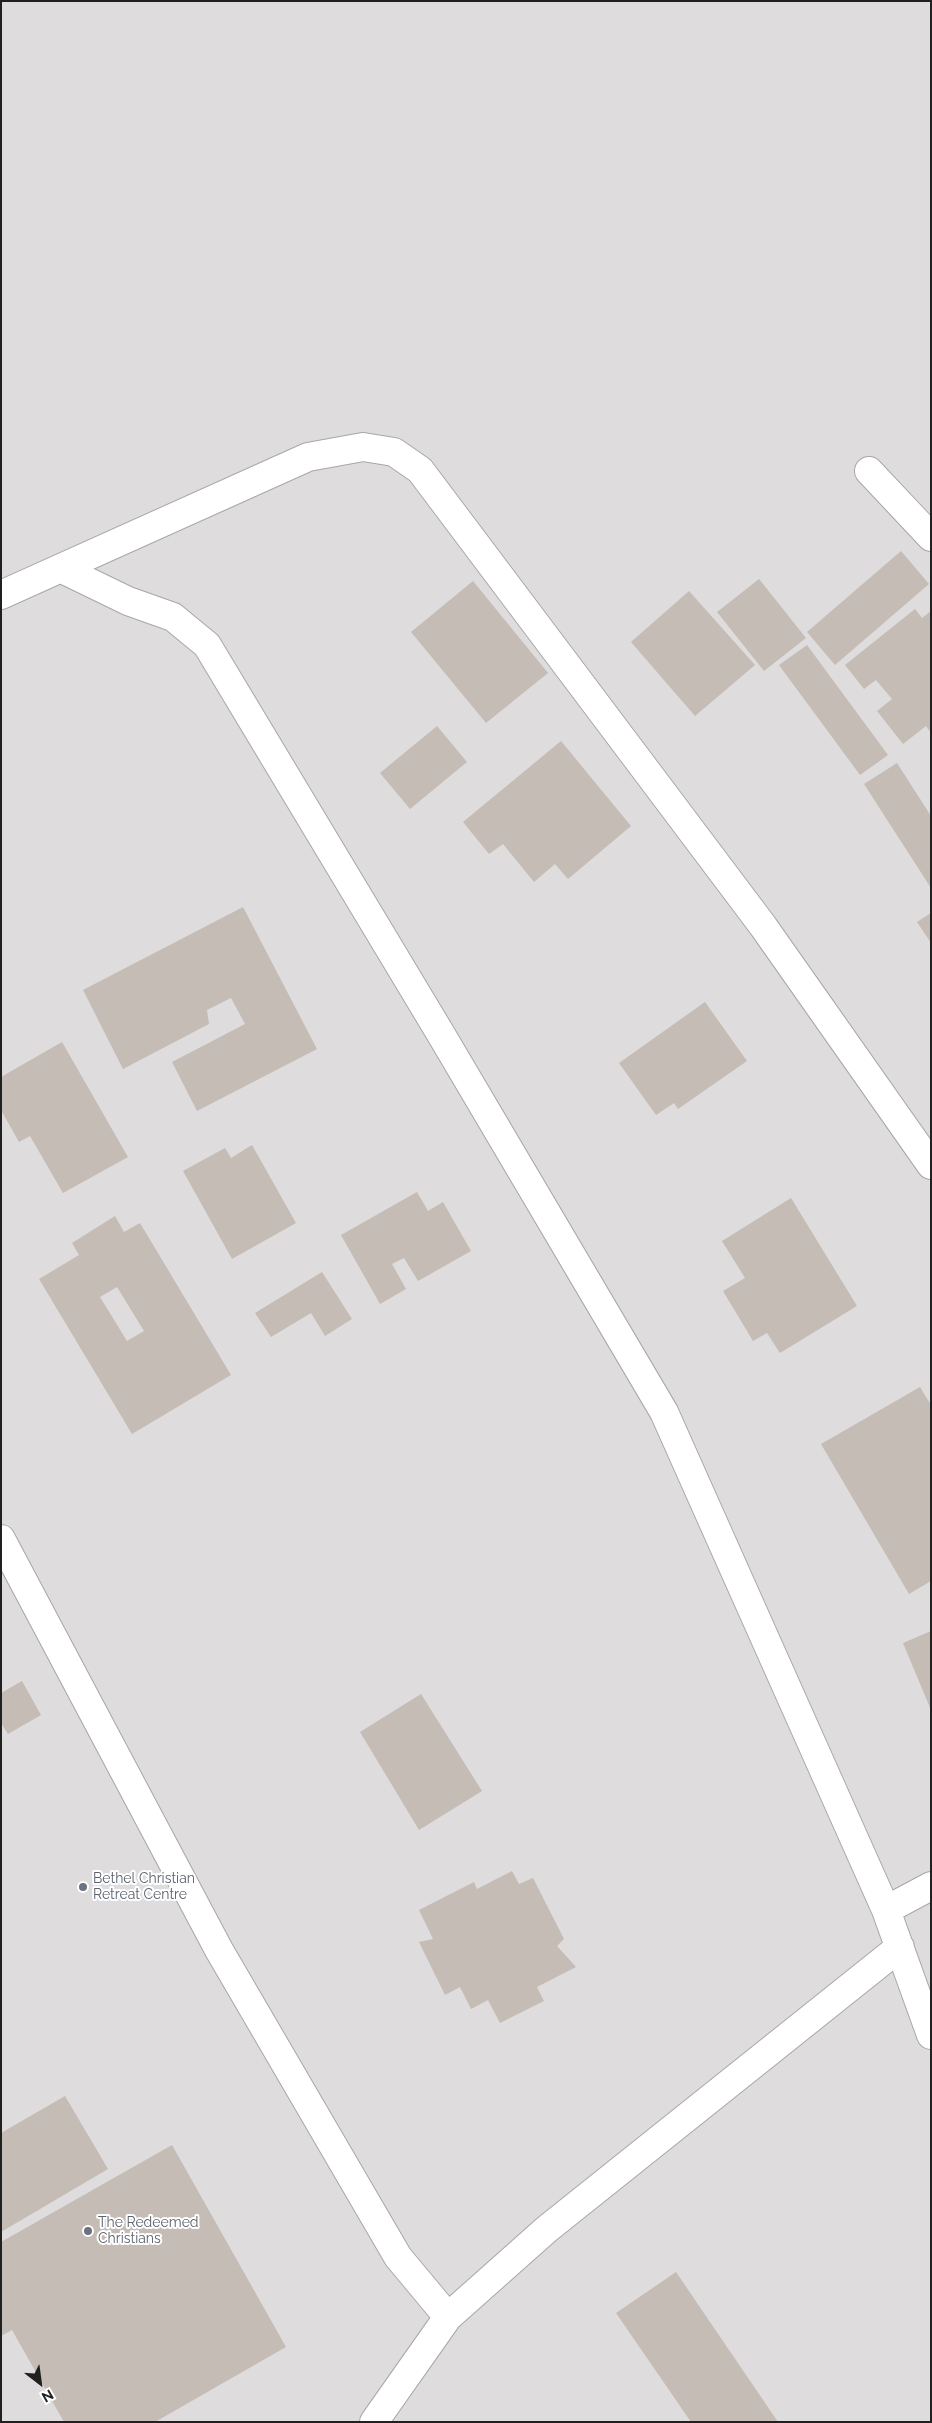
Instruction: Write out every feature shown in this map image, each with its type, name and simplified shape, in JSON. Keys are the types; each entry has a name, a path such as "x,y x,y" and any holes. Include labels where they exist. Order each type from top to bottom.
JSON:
{"street":[{"path":"1,596 308,457 363,448 394,452 420,470 763,926 931,1165"},
{"path":"869,471 931,537"},
{"path":"62,569 128,601 173,617 207,645 664,1412 886,1910 931,2035"},
{"path":"1,1539 219,1950 398,2257 448,2317"},
{"path":"886,1910 931,1886"},
{"path":"374,2422 448,2317 547,2229 900,1947"}],"shaded area":[{"path":"1,1 931,1 931,2422 1,2422"}],"building":[{"path":"901,551 929,584 835,665 807,632"},
{"path":"759,579 806,638 764,671 717,612"},
{"path":"473,581 548,673 486,723 411,632"},
{"path":"689,591 755,665 695,716 631,642"},
{"path":"915,609 922,618 931,611 931,733 926,726 903,744 877,711 892,699 876,680 864,689 845,665"},
{"path":"807,645 888,755 860,775 779,665"},
{"path":"437,726 467,762 410,809 380,773"},
{"path":"561,741 631,826 568,879 555,864 534,882 503,844 489,854 463,822"},
{"path":"897,763 931,816 931,888 864,784"},
{"path":"243,907 317,1049 197,1111 172,1062 245,1024 231,998 207,1010 209,1024 123,1069 83,990"},
{"path":"931,913 931,943 917,922"},
{"path":"705,1002 747,1061 678,1109 674,1103 656,1115 619,1063"},
{"path":"62,1042 128,1157 63,1193 30,1136 19,1142 1,1110 1,1077"},
{"path":"252,1145 296,1223 232,1259 183,1171 225,1148 231,1158"},
{"path":"417,1192 428,1211 443,1202 471,1251 418,1281 404,1258 392,1264 406,1289 380,1304 341,1235"},
{"path":"791,1198 857,1306 780,1353 767,1333 753,1341 723,1291 745,1278 722,1241"},
{"path":"115,1216 124,1232 140,1223 231,1375 132,1434 39,1279 79,1255 72,1243","holes":["117,1287 144,1331 127,1341 100,1297"]},
{"path":"322,1272 352,1319 325,1336 311,1313 271,1337 255,1313"},
{"path":"920,1387 931,1405 931,1581 909,1594 821,1444"},
{"path":"931,1631 931,1710 903,1643"},
{"path":"22,1681 41,1715 8,1734 1,1723 1,1693"},
{"path":"421,1694 482,1791 419,1830 360,1732"},
{"path":"512,1871 519,1884 533,1878 564,1939 557,1946 576,1967 537,1987 544,2001 500,2023 488,2000 471,2009 460,1987 445,1995 419,1942 433,1939 419,1910 474,1882 477,1889"},
{"path":"65,2096 108,2169 1,2232 1,2133"},
{"path":"172,2145 286,2347 155,2422 64,2422 12,2330 1,2336 1,2242"},
{"path":"676,2272 778,2422 691,2422 616,2313"}],"place":[{"name":"Bethel Christian Retreat Centre","path":"83,1887"},
{"name":"The Redeemed Christians","path":"88,2231"}]}
